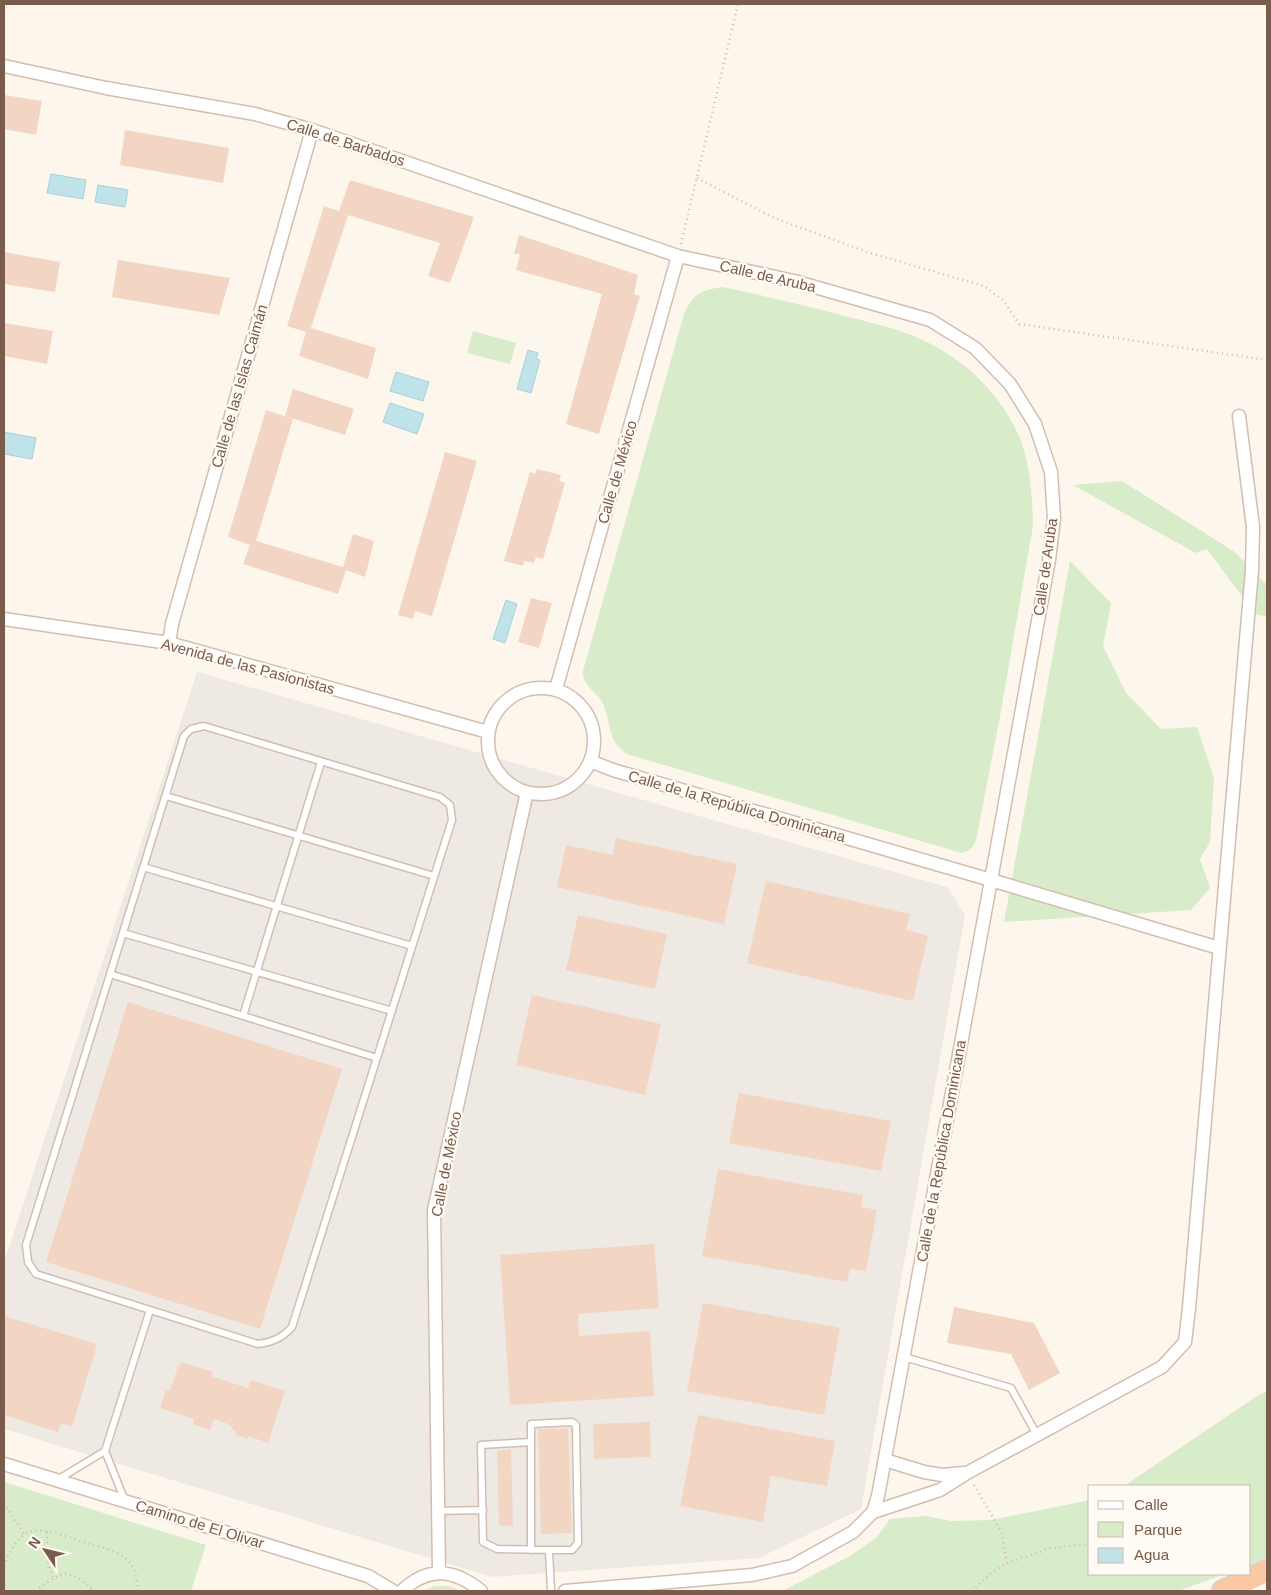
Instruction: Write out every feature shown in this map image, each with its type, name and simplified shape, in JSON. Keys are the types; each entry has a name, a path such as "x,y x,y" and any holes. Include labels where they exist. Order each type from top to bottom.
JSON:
{"highway":[{"path":"1223,1591 1267,1571"}],"main road":[{"path":"1248,1591 1267,1585"}],"street":[{"name":"Calle de Barbados","path":"4,66 106,88 255,114 312,130 678,256"},
{"name":"Calle de las Islas Caimán","path":"169,643 172,624 312,130"},
{"name":"Calle de México","path":"556,689 678,256"},
{"name":"Calle de Aruba","path":"678,256 794,282 930,320 975,348 1010,384 1035,424 1051,472 1054,518 1049,560 991,880"},
{"path":"873,1512 940,1490 967,1473 1162,1367 1184,1342 1189,1308 1252,570 1253,528 1239,416"},
{"name":"Avenida de las Pasionistas","path":"4,619 169,643 488,732"},
{"path":"538,687 556,689 572,697 584,710 592,726 594,743 590,761 582,774 564,788 542,794 526,792 512,786 500,776 492,763 488,748 488,732 494,715 505,701 520,691 538,687"},
{"name":"Calle de la República Dominicana","path":"566,1591 752,1575 792,1566 853,1532 873,1512 885,1460 991,880 590,761"},
{"name":"Calle de México","path":"439,1573 434,1210 526,792"},
{"path":"991,880 1219,948"},
{"path":"885,1460 942,1475 967,1473"},
{"name":"Camino de El Olivar","path":"4,1464 368,1576 393,1591"},
{"path":"402,1591 411,1582 439,1573 455,1575 469,1581 481,1591"}],"lane":[{"path":"204,726 440,797 450,805 452,820 292,1328 284,1336 270,1342 258,1344 36,1274 28,1262 26,1245 166,796 184,736 191,729 204,726"},
{"path":"243,1016 321,762"},
{"path":"166,796 434,876"},
{"path":"143,868 412,946"},
{"path":"123,933 392,1011"},
{"path":"110,974 377,1058"},
{"path":"125,1501 105,1451 150,1310"},
{"path":"904,1357 1011,1388 1037,1435"},
{"path":"530,1442 481,1445 483,1542 497,1549 549,1551 572,1550 578,1542 576,1425 572,1422 531,1424 531,1550"},
{"path":"56,1480 105,1451"},
{"path":"438,1510 483,1510"},
{"path":"549,1551 551,1591"}],"path":[{"path":"678,256 738,4"},
{"path":"697,178 772,217 841,243 984,286 1004,301 1019,324 1267,360"},
{"path":"967,1473 1002,1534 1007,1563"},
{"path":"4,1503 24,1534"},
{"path":"7,1591 4,1580 4,1567 10,1552 24,1534 34,1531 47,1532 125,1557 136,1576 138,1591"},
{"path":"47,1532 47,1559 53,1577"},
{"path":"972,1591 992,1572 1007,1563 1051,1548 1088,1544"},
{"path":"34,1591 60,1574 74,1575 94,1591"}],"shaded area":[{"path":"197,672 947,887 965,915 861,1509 759,1558 492,1577 4,1429 4,1263"}],"green space":[{"path":"723,287 800,304 900,331 919,338 955,359 971,371 998,401 1010,418 1019,436 1028,469 1033,526 999,722 976,840 967,851 961,853 627,754 616,744 613,738 602,701 585,682 583,671 684,314 691,301 699,294"},
{"path":"473,331 516,343 510,364 467,353"},
{"path":"1122,481 1235,552 1267,585 1267,617 1255,614 1207,549 1196,553 1073,485"},
{"path":"1070,561 1111,603 1103,646 1126,693 1161,729 1197,727 1214,778 1210,842 1200,859 1210,888 1191,910 1004,922"},
{"path":"1267,1391 1267,1558 1251,1565 1251,1485 1125,1485"},
{"path":"4,1482 206,1545 191,1591 4,1591"},
{"path":"1088,1500 1088,1575 1222,1575 1178,1591 782,1591 850,1556 877,1537 890,1519 926,1516 951,1521 991,1520"},
{"path":"435,1586 448,1586 462,1591 421,1591"}],"water":[{"path":"51,174 86,180 83,199 47,193"},
{"path":"98,185 128,190 125,207 95,202"},
{"path":"528,350 538,353 536,359 540,360 531,393 517,389"},
{"path":"396,372 429,382 423,401 390,391"},
{"path":"390,403 424,414 417,434 383,422"},
{"path":"4,432 36,438 32,459 4,454"},
{"path":"506,600 517,604 505,643 493,639"}],"building":[{"path":"4,95 42,101 36,135 4,129"},
{"path":"125,130 229,148 223,183 120,165"},
{"path":"350,180 474,217 450,283 428,276 440,243 348,215 311,328 376,348 368,379 299,356 306,332 287,326 324,206 339,211"},
{"path":"519,235 638,275 634,294 640,296 599,434 566,424 602,294 516,270 520,254 514,254"},
{"path":"4,252 60,262 55,292 4,284"},
{"path":"118,260 230,278 219,315 112,297"},
{"path":"4,323 53,331 47,364 4,356"},
{"path":"293,389 354,409 345,435 285,416"},
{"path":"266,410 293,419 256,541 343,567 353,534 374,541 365,577 346,570 338,594 243,564 250,545 228,537"},
{"path":"445,452 477,461 432,616 415,611 413,619 398,615"},
{"path":"537,469 561,475 559,481 565,483 543,559 536,557 534,563 524,561 523,566 504,561 530,472 535,474"},
{"path":"531,598 552,603 539,648 518,642"},
{"path":"616,838 737,864 724,924 557,887 566,845 613,855"},
{"path":"766,881 910,914 906,930 928,936 913,1001 747,963"},
{"path":"578,915 667,934 655,989 566,970"},
{"path":"532,995 661,1024 645,1095 516,1065"},
{"path":"128,1002 342,1069 260,1329 46,1262"},
{"path":"739,1093 891,1121 881,1171 729,1143"},
{"path":"718,1169 863,1195 861,1207 877,1210 866,1271 850,1269 847,1282 702,1256"},
{"path":"654,1244 659,1308 578,1314 579,1336 650,1331 654,1396 510,1405 500,1255"},
{"path":"703,1303 840,1328 824,1415 687,1391"},
{"path":"954,1307 1034,1323 1060,1373 1029,1390 1011,1354 947,1343"},
{"path":"4,1316 97,1344 72,1427 61,1423 58,1432 4,1415"},
{"path":"181,1362 213,1372 211,1376 248,1388 251,1380 285,1391 268,1443 248,1436 248,1439 236,1435 236,1432 228,1424 214,1419 210,1430 193,1424 194,1419 160,1408 166,1390 170,1391"},
{"path":"698,1415 835,1441 827,1486 771,1476 763,1522 680,1506"},
{"path":"650,1422 651,1457 594,1459 593,1424"},
{"path":"568,1428 572,1533 541,1534 538,1429"},
{"path":"511,1449 513,1526 499,1525 497,1451"}]}
